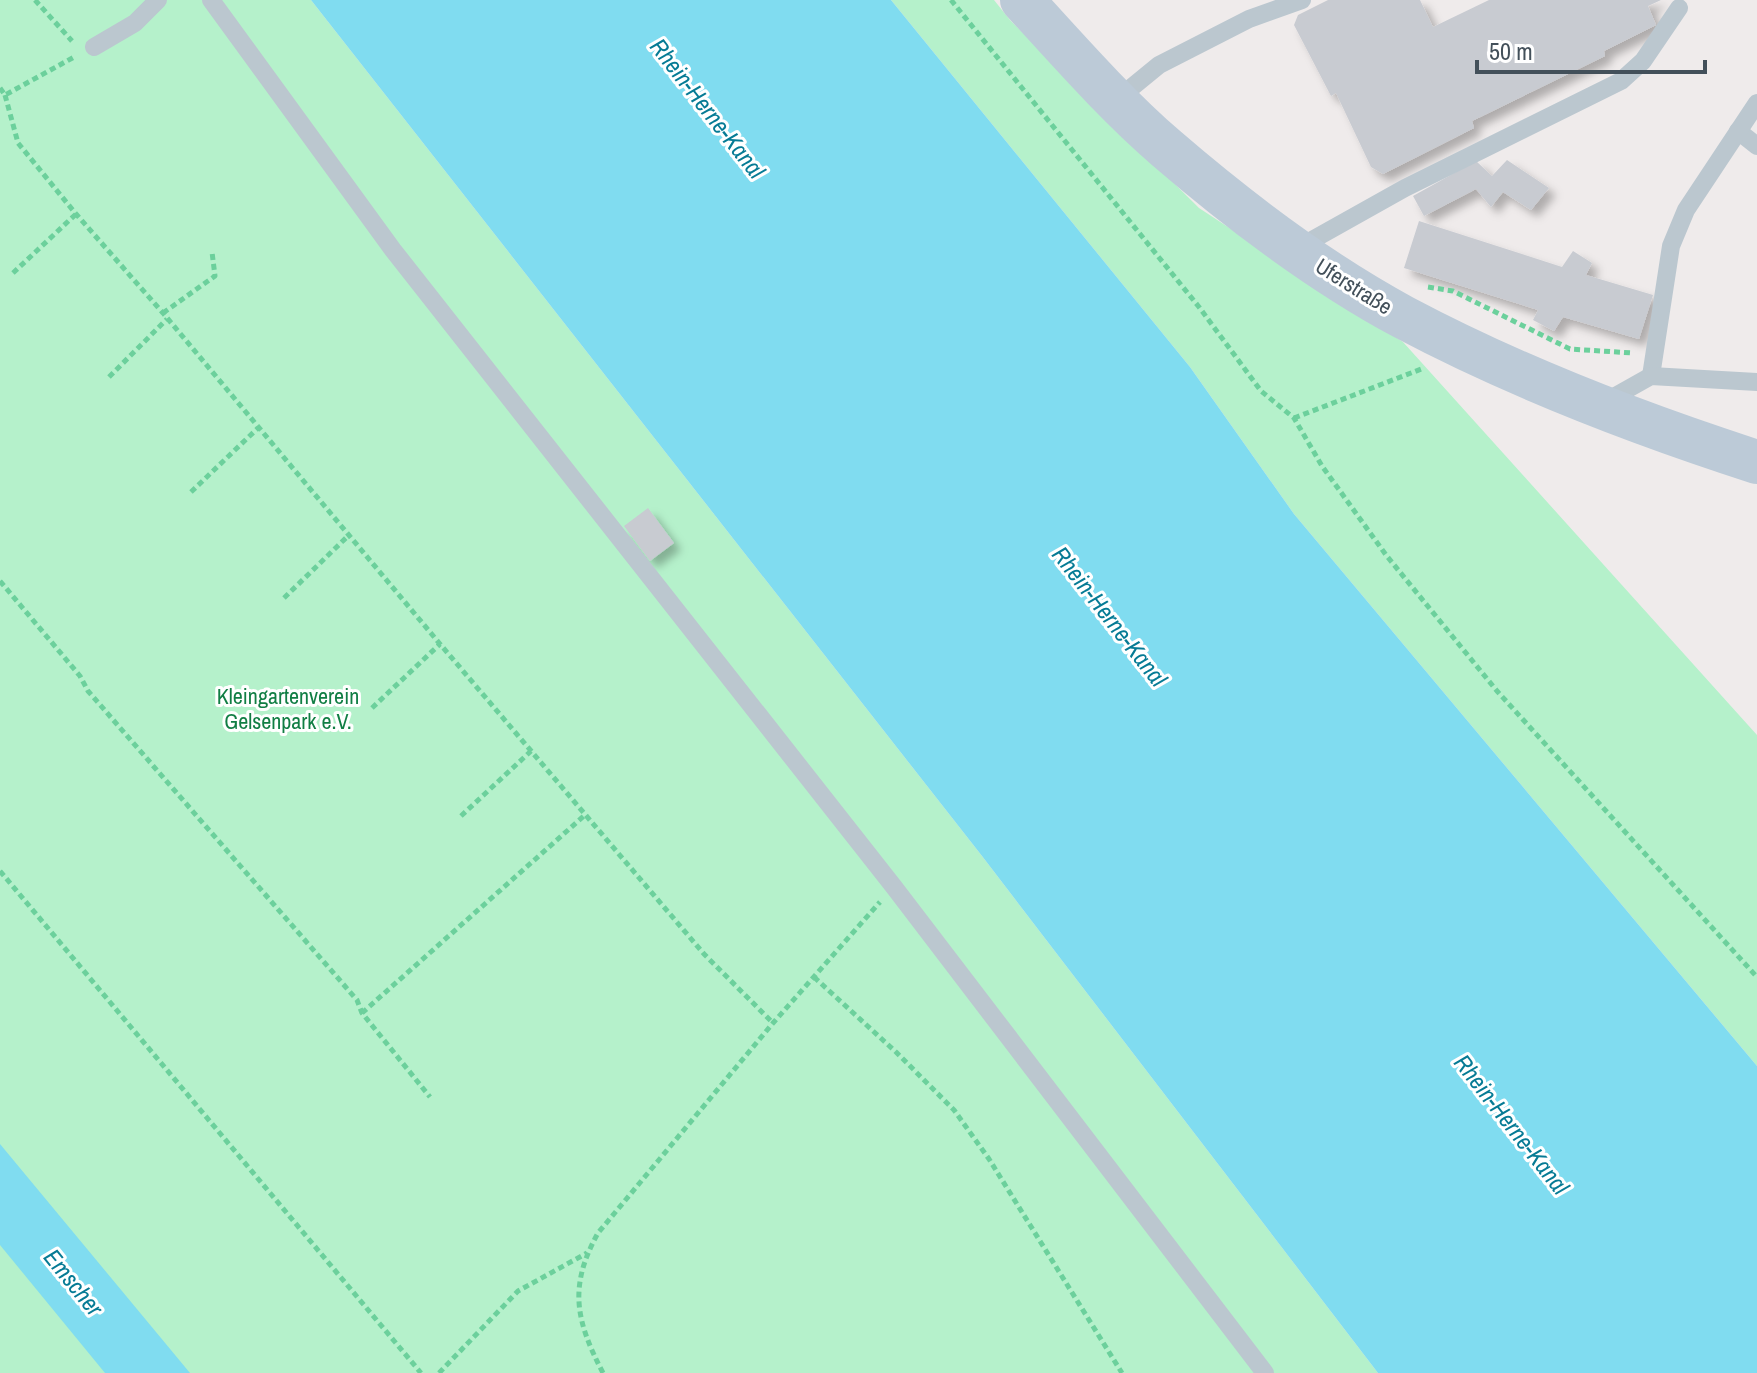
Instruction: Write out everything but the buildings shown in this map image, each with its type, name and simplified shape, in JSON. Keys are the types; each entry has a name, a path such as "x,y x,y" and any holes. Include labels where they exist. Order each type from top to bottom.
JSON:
{"main road":[{"name":"Uferstraße","path":"1022,0 1115,101 1211,186 1296,249 1401,315 1470,351 1597,406 1757,462"}],"lane":[{"path":"89,50 135,23 158,0"},
{"path":"211,0 393,250 894,887 1265,1373"},
{"path":"1115,101 1159,65 1249,19 1302,0"},
{"path":"1296,249 1405,188 1621,81 1643,61 1679,8"},
{"path":"1651,376 1671,246 1686,210 1757,103"},
{"path":"1738,131 1757,146"},
{"path":"1597,406 1651,376 1757,382"}],"path":[{"path":"5,95 89,50 35,0"},
{"path":"951,0 1189,294 1261,391 1294,418 1322,466 1386,555 1497,691 1757,977"},
{"path":"0,88 5,95 18,143 76,214 704,954 773,1023"},
{"path":"13,273 76,214"},
{"path":"109,377 165,316 215,276 212,252"},
{"path":"1294,418 1470,351"},
{"path":"191,492 258,428"},
{"path":"284,598 349,535"},
{"path":"0,581 80,676 88,691 357,1000 362,1013 430,1097"},
{"path":"372,708 440,644"},
{"path":"461,816 531,751"},
{"path":"362,1013 585,815"},
{"path":"0,871 421,1373"},
{"path":"603,1373 587,1343 579,1313 580,1282 588,1252 598,1233 773,1023 894,887"},
{"path":"814,977 954,1110 989,1159 1122,1373"},
{"path":"439,1373 518,1291 588,1252"}],"green space":[{"name":"Kleingartenverein Gelsenpark e.V.","path":"0,0 311,0 982,856 1378,1373 0,1373"},
{"path":"891,0 994,0 1010,20 1199,208 1403,342 1757,735 1757,1066 1294,514 1190,367"}],"water":[{"name":"Rhein-Herne-Kanal","path":"311,0 891,0 1190,367 1294,514 1757,1066 1757,1373 1378,1373 982,856"},
{"name":"Emscher","path":"0,1144 190,1373 105,1373 0,1245"}]}
